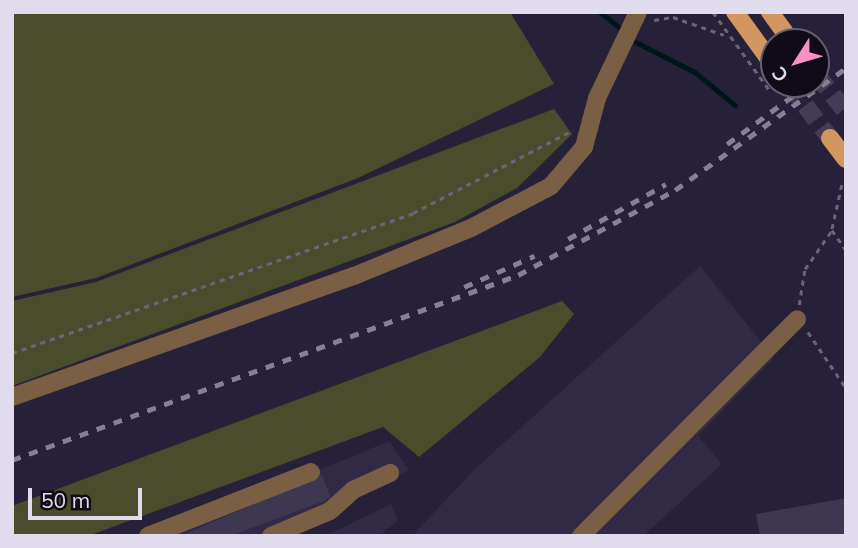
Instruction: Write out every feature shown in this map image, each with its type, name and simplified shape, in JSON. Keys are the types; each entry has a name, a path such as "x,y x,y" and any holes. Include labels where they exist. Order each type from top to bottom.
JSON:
{"main road":[{"path":"736,12 760,46"},
{"path":"770,12 782,28"},
{"path":"830,138 846,159"}],"lane":[{"path":"12,397 471,228 551,186 573,164 635,17"},
{"path":"581,536 797,319"},
{"path":"148,536 311,471"},
{"path":"271,536 330,510 354,490 390,473"}],"path":[{"path":"713,12 726,36 760,78"},
{"path":"635,17 673,17 726,36"},
{"path":"12,353 413,213 556,134 591,125"},
{"path":"842,185 832,229 805,269 797,319 846,388"},
{"path":"832,229 846,250"}],"shaded area":[{"path":"700,266 774,358 698,436 722,464 643,536 412,536 476,468"},
{"path":"389,441 409,470 286,536 162,536"},
{"path":"391,504 398,520 379,536 325,536"}],"green space":[{"path":"12,12 510,12 554,84 358,178 96,278 12,297"},
{"path":"554,109 572,134 517,188 455,222 12,386 12,301 96,282"},
{"path":"562,301 574,314 540,357 419,457 383,427 88,536 12,536 12,506"}],"building":[{"path":"322,475 330,496 324,501 230,536 180,536"},
{"path":"846,498 846,536 760,536 756,514"}],"waterway":[{"path":"600,12 623,30"},
{"path":"636,42 695,72 735,105"}],"tunnel":[{"path":"830,92 846,112"},
{"path":"800,98 830,138"}],"railway":[{"path":"12,460 518,275 675,190 846,68"},
{"path":"727,144 790,98"},
{"path":"568,239 666,184"},
{"path":"464,287 534,256"}]}
